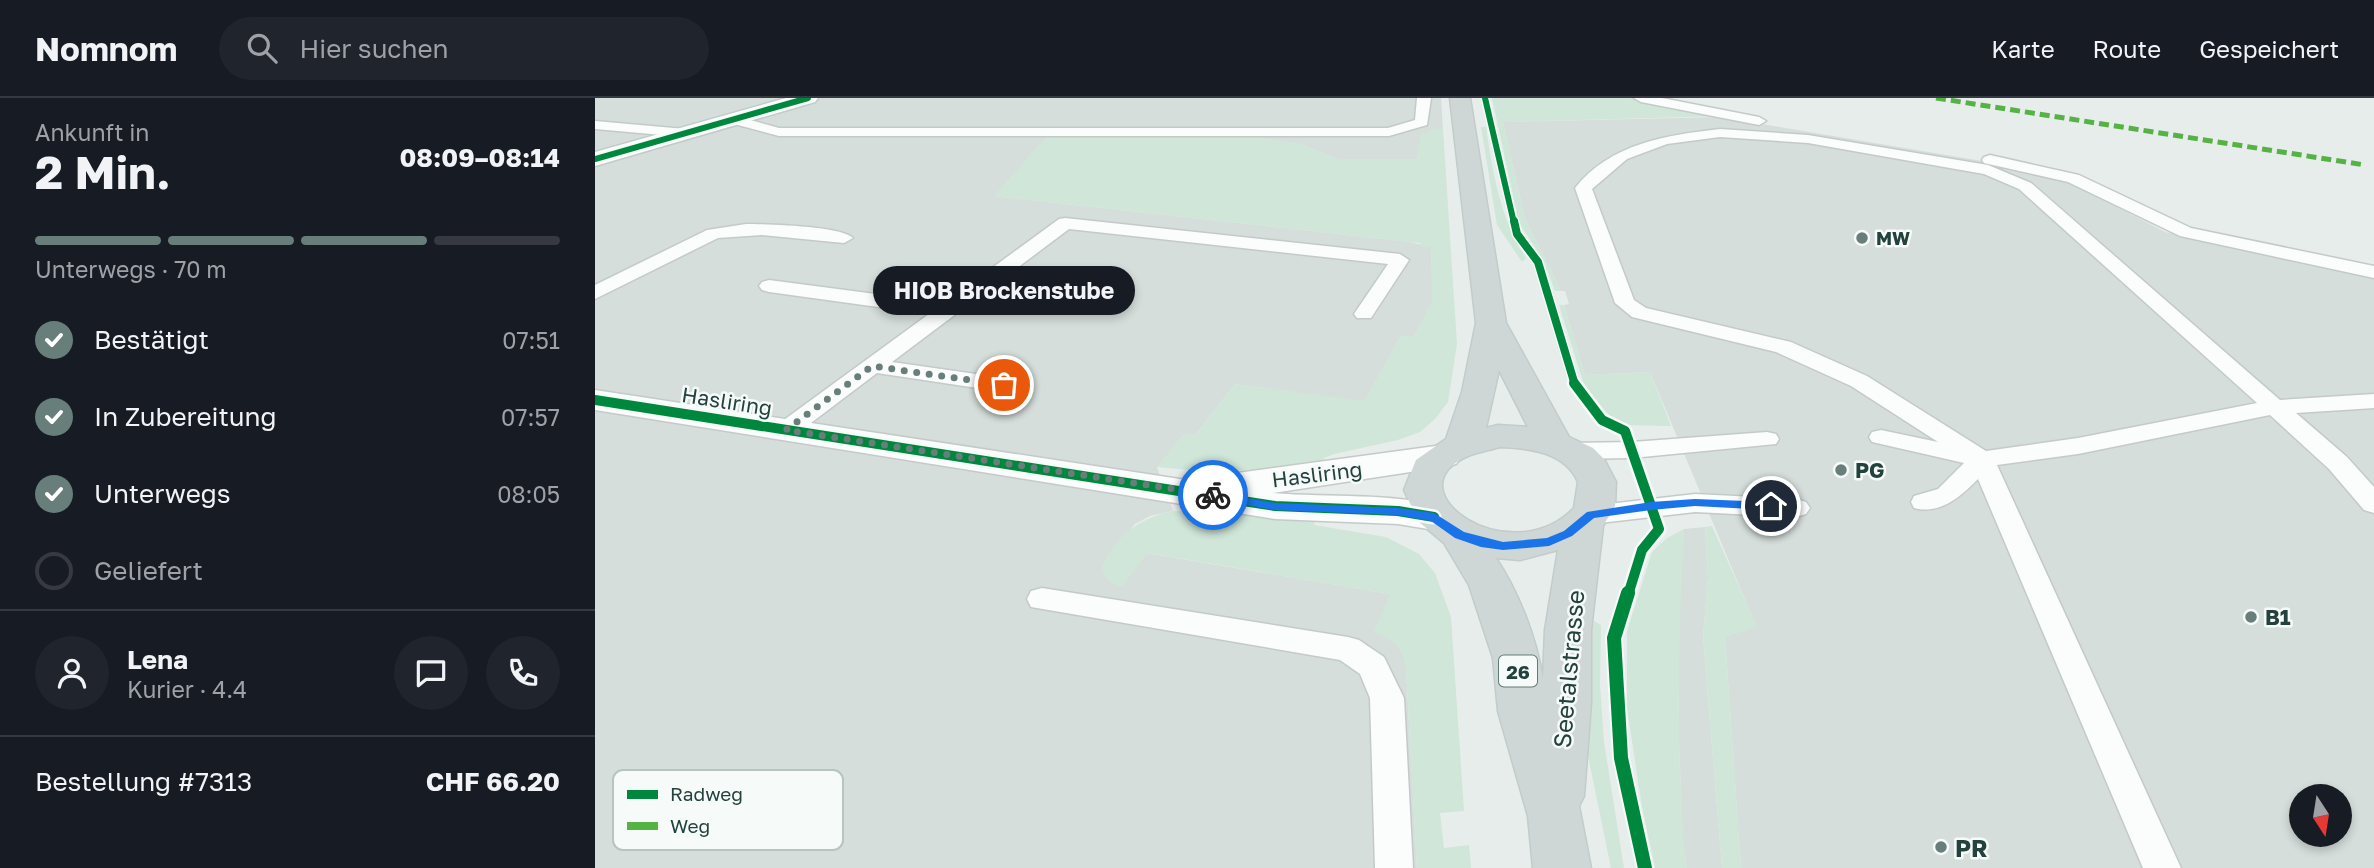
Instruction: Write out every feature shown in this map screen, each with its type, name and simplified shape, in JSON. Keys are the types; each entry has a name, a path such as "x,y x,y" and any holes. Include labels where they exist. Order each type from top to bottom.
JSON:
{"main road":[{"path":"1453,450 1479,392 1491,323 1459,98"},
{"path":"1491,323 1562,447 1590,470 1596,480 1597,503 1587,519 1549,542 1526,545 1481,543 1447,526 1425,501 1423,484 1430,469 1453,450 1480,439 1517,436 1562,447"},
{"name":"Seetalstrasse","path":"1555,816 1566,703 1568,630 1587,519"},
{"name":"Seetalstrasse","path":"1447,526 1481,566 1499,606 1516,658 1523,711 1555,816 1562,868"}],"street":[{"path":"595,159 809,98"},
{"name":"Hasliring","path":"595,400 1275,506 1398,511 1447,526"},
{"name":"Hasliring","path":"1192,492 1373,468 1453,450"}],"lane":[{"path":"732,120 779,132 1389,132 1422,121 1424,98"},
{"path":"1641,98 2051,172 2090,185 2186,232 2374,272"},
{"path":"595,125 685,132"},
{"path":"2162,868 1982,459 1859,381 1783,347 1639,313 1625,303 1583,188 1622,156 1664,140 1720,133 1808,139 1988,170 2025,186 2338,463 2374,504"},
{"path":"786,430 1065,223 1400,260 1364,314"},
{"path":"595,293 713,234 731,230 764,228 844,238"},
{"path":"769,285 948,310"},
{"path":"872,366 1004,385"},
{"path":"1881,436 1982,459 2078,446 2274,407 2374,401"},
{"path":"1562,447 1632,450 1767,439"},
{"path":"1924,502 1947,495 1982,459"},
{"path":"1587,519 1695,503 1796,508"},
{"path":"1042,599 1348,649 1373,666 1387,698 1394,868"}],"shaded area":[{"path":"595,98 1441,98 1443,129 1437,129 1418,159 1337,159 1300,144 994,196 1410,242 1431,247 1433,301 1414,337 1401,336 1364,402 1235,384 1195,436 1157,467 1173,511 1150,516 1135,524 1106,558 1146,553 1390,594 1391,639 1403,651 1406,668 1417,868 595,868"},
{"path":"1720,117 2024,168 2069,182 2165,232 2374,275 2374,868 1741,868 1725,637 1756,626 1650,372 1585,375 1564,305 1569,304 1565,291 1561,291 1525,219 1503,122"},
{"path":"1705,527 1708,577 1703,636 1722,868 1687,868 1683,845 1679,741 1679,615 1684,529"}],"green space":[{"path":"1492,98 1630,98 1724,116 1503,122 1525,219 1561,291 1555,291 1544,261 1519,223"},
{"path":"1481,127 1486,127 1504,212 1526,258 1522,262 1497,225"},
{"path":"1437,128 1443,129 1457,344 1448,402 1420,432 1398,440 1334,454 1324,458 1323,465 1213,472 1157,467 1183,434 1196,435 1235,384 1364,401 1401,336 1414,337 1432,301 1431,247 1421,247 1420,243 994,196 1046,137 1258,137 1300,144 1337,159 1417,159 1421,134"},
{"path":"1559,305 1564,305 1585,375 1650,372 1671,426 1618,425 1585,388"},
{"path":"1173,511 1316,516 1314,525 1386,537 1419,554 1435,573 1451,617 1464,811 1440,813 1444,848 1469,845 1471,868 1417,868 1406,668 1396,645 1374,632 1390,594 1147,553 1122,587 1109,580 1102,568 1121,537 1139,523"},
{"path":"1712,526 1757,627 1725,637 1741,868 1722,868 1703,636 1708,577 1705,527"},
{"path":"1684,529 1679,711 1682,820 1687,868 1655,868 1642,807 1627,708 1627,631 1652,552 1667,538"},
{"path":"1591,619 1601,625 1600,685 1604,742 1624,868 1611,868 1587,751"}],"marked path":[{"path":"1936,98 2365,165"}],"cycle path":[{"path":"595,159 808,98"},
{"path":"1485,98 1517,234 1538,262 1575,386 1602,420 1625,431 1659,529 1642,550 1614,638 1621,758 1645,868"},
{"path":"595,400 1275,506 1398,511 1434,517"}],"way so far":[{"path":"1004,385 872,366 786,430 1133,485 1213,495"}],"place":[{"name":"MW","path":"1862,238"},
{"name":"HIOB Brockenstube","path":"1004,385"},
{"name":"PG","path":"1841,470"},
{"name":"B1","path":"2251,617"},
{"name":"PR","path":"1941,847"}],"route":[{"path":"1213,495 1275,506 1398,511 1434,517 1460,535 1481,543 1503,546 1549,542 1568,533 1591,515 1651,506 1695,503 1771,506"}]}
